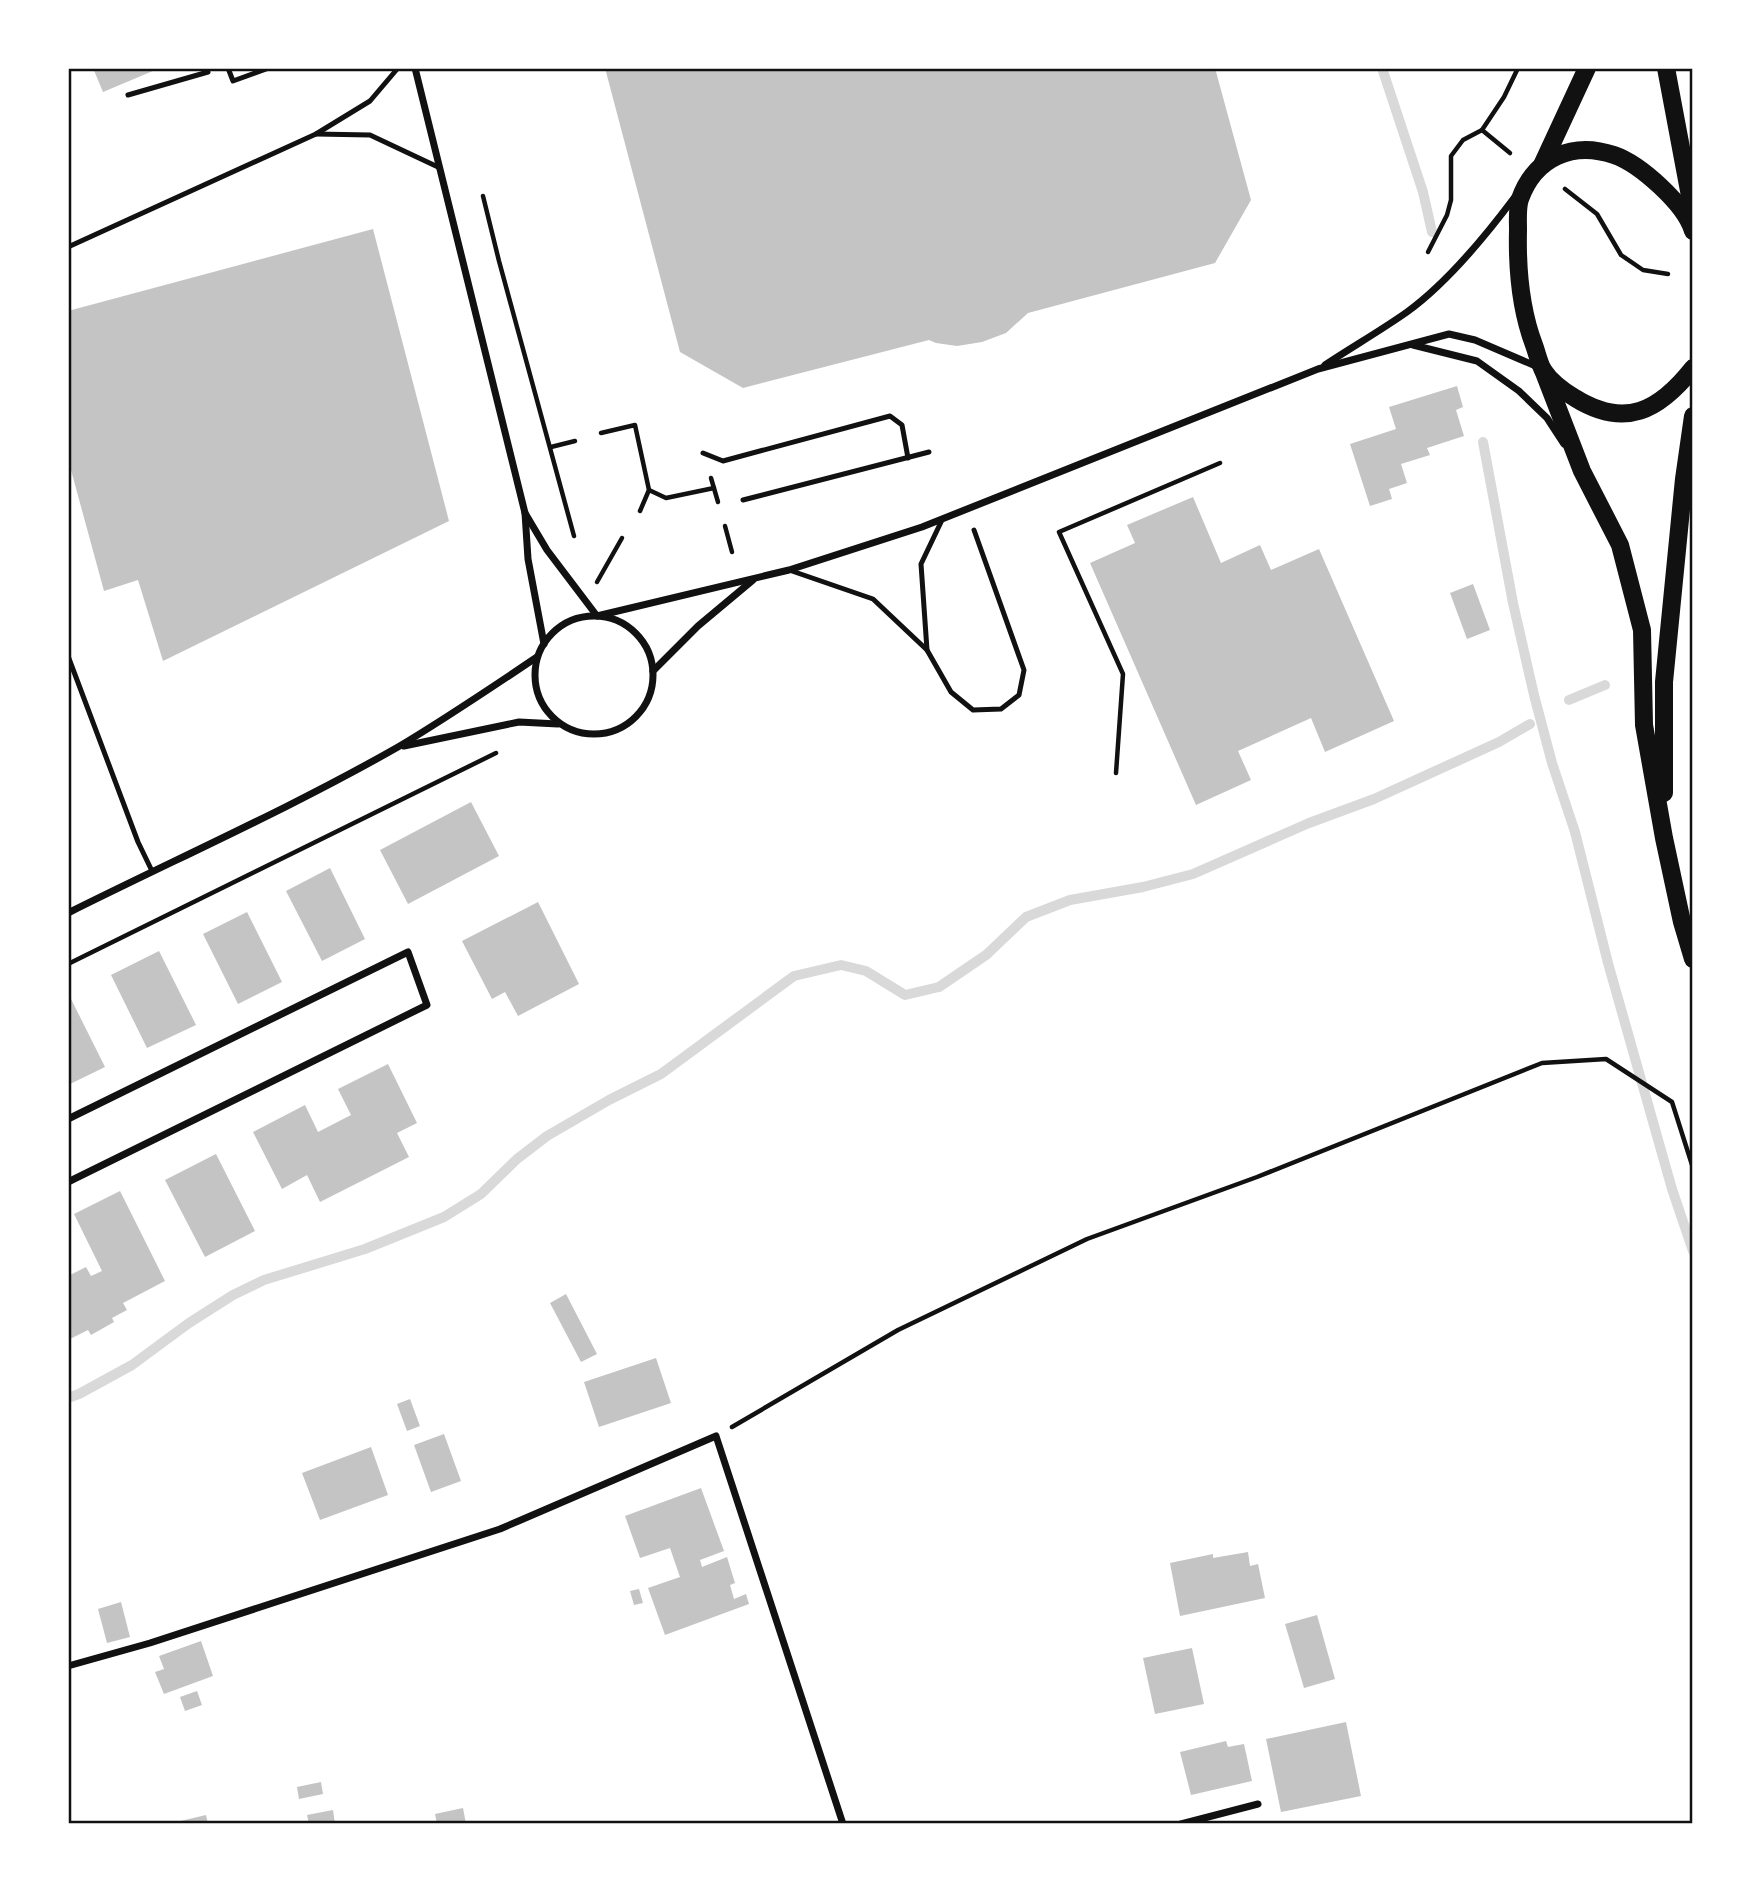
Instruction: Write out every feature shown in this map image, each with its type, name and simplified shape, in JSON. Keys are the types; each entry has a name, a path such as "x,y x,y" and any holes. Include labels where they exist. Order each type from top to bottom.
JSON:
{"main road":[{"path":"1587,68 1519,202 1517,262 1520,294 1526,324 1582,471 1620,545 1642,630 1644,725 1664,838 1693,959"},
{"path":"1666,68 1693,212"},
{"path":"1535,171 1554,157 1573,151 1594,149 1616,155 1632,163 1664,191 1682,211 1693,231"},
{"path":"1543,370 1560,389 1590,408 1608,413 1633,413 1671,393 1693,368"},
{"path":"1664,838 1664,682 1684,479 1693,416"}],"street":[{"path":"415,68 525,513 528,559 544,644"},
{"path":"1318,369 1408,311 1436,287 1479,242 1535,171"},
{"path":"525,513 547,550 597,616 614,619 629,627 641,639 650,654 652,688 646,704 636,718 607,734 573,732 559,724 545,710 537,694 534,676 537,657 553,632 566,623 581,618 597,616 789,570 942,520 1318,369 1449,334 1475,340 1543,370"},
{"path":"1412,345 1477,361 1520,391 1547,418 1582,471"},
{"path":"653,671 698,626 757,577"},
{"path":"68,913 272,814 397,747 537,657"},
{"path":"397,747 519,722 559,724"},
{"path":"68,1119 408,953 428,1005 68,1182"},
{"path":"68,1666 150,1643 500,1529 716,1436 843,1824"},
{"path":"1181,1824 1258,1804"}],"lane":[{"path":"128,95 208,72 206,68"},
{"path":"228,68 233,81 269,68"},
{"path":"68,247 316,134 370,101 398,68"},
{"path":"316,134 370,135 438,167"},
{"path":"703,453 723,461 890,416 902,425 908,458"},
{"path":"743,500 929,452"},
{"path":"927,650 921,564 942,520"},
{"path":"789,570 873,599 927,650 951,692 973,710 1001,709 1019,695 1024,670 974,530"},
{"path":"68,656 138,842 152,871"}],"path":[{"path":"1428,251 1447,215 1451,200 1451,156 1463,140 1482,131 1504,97 1518,68"},
{"path":"1482,131 1510,153"},
{"path":"1565,189 1597,214 1621,255 1643,270 1668,274"},
{"path":"483,196 574,536"},
{"path":"601,433 635,425 649,490 640,511"},
{"path":"551,447 575,441"},
{"path":"1116,773 1123,674 1059,532 1220,463"},
{"path":"711,477 718,502"},
{"path":"649,490 667,498 714,488"},
{"path":"725,526 732,552"},
{"path":"597,582 622,538"},
{"path":"68,964 496,753"},
{"path":"716,1436 898,1330 1087,1239 1257,1177 1542,1063 1606,1059 1672,1102 1693,1168"}],"building":[{"path":"93,68 160,68 103,92"},
{"path":"605,68 1215,68 1251,200 1215,263 1028,313 1006,333 982,342 957,346 929,340 743,388 680,352"},
{"path":"373,229 449,521 163,661 138,580 104,591 68,459 68,311"},
{"path":"1457,386 1463,407 1456,410 1464,436 1427,448 1430,455 1401,464 1407,483 1389,489 1392,499 1370,506 1350,444 1396,429 1389,407"},
{"path":"1193,497 1221,563 1260,545 1271,570 1319,549 1394,721 1325,752 1311,718 1238,751 1251,780 1196,805 1090,563 1135,543 1127,525"},
{"path":"1473,584 1490,630 1467,639 1450,593"},
{"path":"471,802 499,856 408,904 380,850"},
{"path":"330,868 365,939 322,961 286,891"},
{"path":"538,902 579,984 518,1016 505,992 492,999 462,941"},
{"path":"247,912 282,982 238,1004 203,934"},
{"path":"159,951 196,1025 147,1048 111,975"},
{"path":"70,997 105,1067 68,1085 68,998"},
{"path":"388,1064 417,1123 397,1133 409,1157 320,1202 307,1175 282,1189 253,1132 305,1105 318,1132 351,1115 338,1089"},
{"path":"216,1154 255,1231 205,1257 165,1180"},
{"path":"120,1191 165,1281 123,1303 127,1310 112,1318 114,1322 91,1335 88,1330 68,1340 68,1276 86,1267 91,1276 102,1271 74,1214"},
{"path":"566,1294 597,1354 581,1362 550,1303"},
{"path":"656,1358 671,1403 599,1427 584,1382"},
{"path":"410,1399 420,1426 407,1431 397,1404"},
{"path":"444,1434 461,1481 431,1492 414,1445"},
{"path":"371,1447 388,1495 320,1520 302,1473"},
{"path":"701,1488 724,1551 700,1560 702,1567 727,1557 735,1583 730,1585 734,1599 746,1594 749,1604 665,1635 648,1588 680,1577 670,1548 640,1558 625,1516"},
{"path":"1248,1552 1250,1566 1258,1564 1265,1598 1180,1616 1170,1563 1213,1554 1213,1558"},
{"path":"639,1589 643,1603 634,1605 630,1591"},
{"path":"121,1602 130,1637 107,1643 98,1609"},
{"path":"1317,1615 1335,1679 1304,1688 1285,1624"},
{"path":"201,1641 213,1676 164,1694 155,1672 164,1669 159,1656"},
{"path":"1192,1648 1204,1704 1155,1714 1143,1658"},
{"path":"197,1691 202,1705 185,1711 180,1697"},
{"path":"1346,1722 1361,1796 1281,1812 1266,1739"},
{"path":"1226,1741 1228,1747 1244,1744 1252,1781 1191,1795 1180,1752"},
{"path":"321,1782 323,1794 299,1799 297,1787"},
{"path":"463,1808 466,1824 437,1824 435,1814"},
{"path":"333,1810 335,1824 309,1824 307,1815"},
{"path":"206,1815 208,1824 172,1824 172,1823"}],"waterway":[{"path":"1382,68 1423,192 1432,232"},
{"path":"1483,442 1513,603 1534,695 1552,763 1575,832 1608,963 1672,1189 1693,1251"},
{"path":"1569,700 1605,685"},
{"path":"68,1398 132,1365 189,1323 233,1295 264,1280 365,1249 444,1217 481,1194 517,1159 547,1136 661,1074 794,976 841,965 866,971 905,995 939,987 986,955 1026,917 1070,900 1143,887 1193,874 1309,823 1374,799 1499,742 1530,724"}]}
